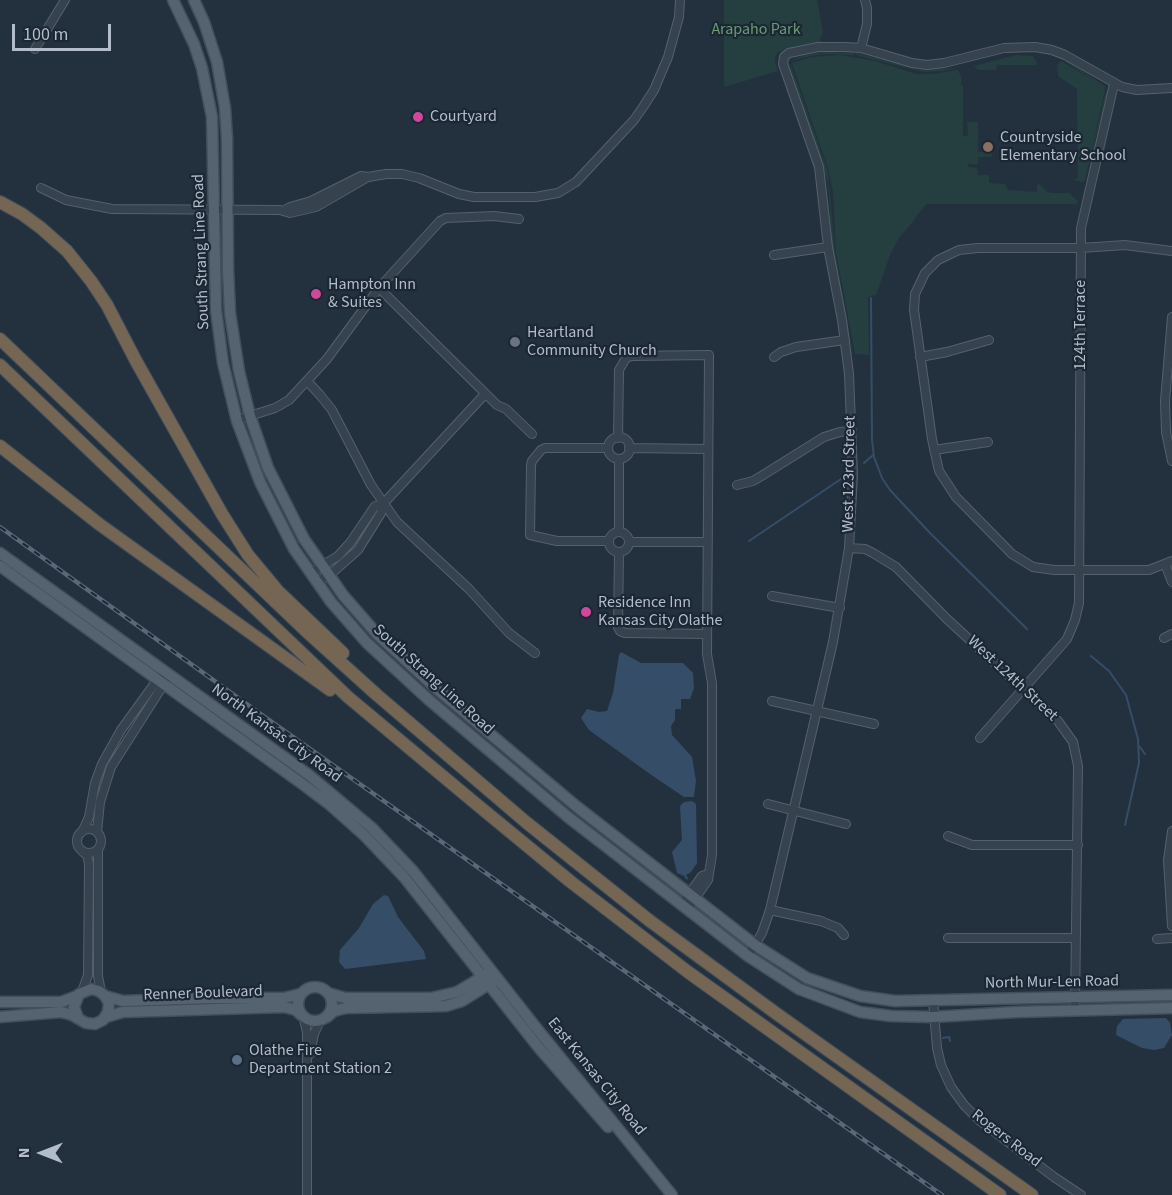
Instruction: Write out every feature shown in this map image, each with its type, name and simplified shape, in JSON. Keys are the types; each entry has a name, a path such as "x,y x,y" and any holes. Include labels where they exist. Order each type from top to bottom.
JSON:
{"highway":[{"path":"0,202 41,228 75,260 107,305 222,514 248,555 278,591 373,682 377,695"},
{"path":"0,339 237,566 377,695 527,823 651,921 777,1014 1032,1195"},
{"path":"0,365 348,697 538,855 687,972 1000,1195"},
{"path":"0,446 148,560 336,694 348,697"}],"main road":[{"name":"South Strang Line Road","path":"173,0 194,44 207,89 214,140 217,318 237,420 248,454 267,498 310,573 350,625 388,664 568,817 748,956 799,989 841,1006 874,1014 933,1017"},
{"name":"South Strang Line Road","path":"194,0 212,45 222,86 227,139 230,313 239,371 250,416 280,494 321,566 377,634 438,690 576,806 755,945 807,978 841,991 877,999 933,1000"},
{"name":"North Kansas City Road","path":"0,553 329,804 365,836 404,877 490,977"},
{"name":"North Kansas City Road","path":"0,566 164,677"},
{"path":"490,977 462,1001 446,1006 346,1008 334,1011 324,1019 315,1022 302,1017 297,1005 300,994 315,987 345,998 431,998 457,992 490,977"},
{"name":"East Kansas City Road","path":"490,977 539,1048 604,1121 663,1195"},
{"name":"East Kansas City Road","path":"490,977 672,1195"},
{"path":"0,1002 61,1002 91,989 103,994 109,1006 106,1017 92,1024 66,1013 52,1012 0,1017"},
{"path":"324,1019 330,1012 332,1003 328,993"},
{"path":"78,1018 74,1007 80,994"},
{"name":"Renner Boulevard","path":"103,994 123,1001 284,998 300,994"},
{"name":"North Mur-Len Road","path":"933,1000 1172,995"},
{"name":"Renner Boulevard","path":"106,1017 123,1012 284,1007 296,1010 302,1017"},
{"name":"North Mur-Len Road","path":"933,1017 1172,1008"}],"street":[{"path":"35,49 65,0"},
{"path":"41,188 66,200 112,209 285,210 290,213 316,207 368,177 402,174 474,197 547,196 566,189 576,182 643,107 654,90 668,57 679,17 680,0"},
{"path":"865,0 867,24 861,48 912,63 927,65 944,63 1004,48 1027,46 1044,48 1065,55 1114,84 1137,90 1172,88"},
{"name":"West 123rd Street","path":"748,956 762,933 770,910 840,608 849,548 853,475 845,340 828,247 819,167 783,64 784,57 789,53 818,47 861,48"},
{"name":"124th Terrace","path":"980,738 1059,650 1072,630 1079,603 1082,216 1090,192 1114,84"},
{"path":"237,420 275,408 289,400 327,359 379,288 440,221 446,218 494,216 519,219"},
{"path":"1172,251 1134,245 966,249 938,260 925,273 915,294 914,310 934,450 939,471 948,488 1012,554 1026,563 1041,569 1080,570 1149,570 1168,563 1172,582"},
{"path":"774,255 828,247"},
{"path":"379,288 472,378 485,394 497,405 506,409 532,434"},
{"path":"1172,317 1165,401 1166,432 1172,461"},
{"path":"774,357 790,348 845,340"},
{"path":"920,357 989,340"},
{"path":"618,438 618,370 626,358 631,356 709,356 707,654 712,683 712,855 708,880 684,907"},
{"path":"307,381 332,410 371,485 409,535 469,589 509,633 535,653"},
{"path":"317,582 358,549 381,513 384,504 485,394"},
{"path":"737,485 764,476 824,437 852,431"},
{"path":"618,438 627,442 629,448 625,457 619,459 611,456 608,448 612,440 618,438"},
{"path":"934,450 988,442"},
{"path":"608,448 545,448 532,460 530,535 557,541 608,541"},
{"path":"629,448 708,449"},
{"path":"619,459 619,531"},
{"path":"310,573 338,556 350,543 375,506 384,504"},
{"path":"619,531 627,534 629,542 625,550 619,552 612,550 608,541 613,533 619,531"},
{"path":"629,542 708,542"},
{"name":"West 124th Street","path":"849,548 865,549 896,567 947,619 1064,728 1076,750 1078,845 1075,1010"},
{"path":"619,552 618,627 620,631 625,633 707,634"},
{"path":"772,596 840,608"},
{"path":"80,994 88,975 89,864 87,855 77,842 89,816 95,783 102,764 121,730 164,677"},
{"path":"103,994 98,975 98,850 101,839 97,832 100,802 111,767 164,677"},
{"path":"772,701 874,724"},
{"path":"768,804 846,824"},
{"path":"82,832 89,829 97,832"},
{"path":"1172,831 1168,860 1172,926"},
{"path":"948,836 972,844 1078,845"},
{"path":"83,852 90,854 98,850"},
{"path":"770,910 821,921 838,928 844,934"},
{"path":"948,938 1076,938"},
{"path":"1157,939 1172,938"},
{"name":"Rogers Road","path":"933,1000 933,1017 941,1065 951,1087 964,1105 1054,1177 1081,1195"},
{"path":"302,1017 307,1028 307,1195"},
{"path":"307,1072 314,1034 324,1019"}],"green space":[{"name":"Arapaho Park","path":"724,0 817,0 823,32 821,42 778,52 775,62 778,71 724,87"},
{"path":"823,52 854,53 854,55 822,54 791,60 805,55"},
{"path":"857,53 918,70 957,68 923,72 856,55"},
{"path":"840,55 875,61 916,74 958,70 963,86 963,136 968,136 967,122 978,122 978,152 993,152 991,157 978,157 978,164 968,164 968,167 977,168 978,175 989,175 989,183 1005,184 1008,190 1037,192 1037,185 1040,184 1046,191 1069,193 1078,201 1077,204 926,204 899,238 890,255 876,295 868,297 869,355 855,354 836,252 833,192 829,171 792,63 812,57"},
{"path":"1016,55 1033,56 1038,65 997,65 996,70 978,70 974,66"},
{"path":"1063,60 1068,61 1106,87 1103,88 1105,89 1085,180 1082,182 1072,179 1078,178 1077,89 1058,76 1057,65 1061,61 1099,84"},
{"path":"790,63 828,172 835,252 853,354 832,243 828,182 789,66"},
{"path":"1106,90 1107,93 1088,179 1093,145"}],"water":[{"path":"621,652 641,663 683,663 693,673 694,688 690,699 681,699 681,709 675,709 675,720 671,726 672,735 692,757 696,781 694,797 684,797 650,774 589,730 581,718 587,709 607,711"},
{"path":"692,801 696,804 697,863 686,875 687,880 677,873 672,852 682,840 680,806 684,802"},
{"path":"384,895 388,896 398,917 424,951 426,959 345,969 339,962 340,950 359,928 373,904"},
{"path":"1166,1018 1170,1023 1172,1035 1164,1048 1154,1050 1142,1048 1116,1035 1117,1026 1123,1019"}],"waterway":[{"path":"871,298 872,440 874,457 882,478 890,490 930,533 1027,629"},
{"path":"864,463 873,455"},
{"path":"749,541 844,477"},
{"path":"1091,656 1109,671 1126,695 1138,739 1139,763 1125,825"},
{"path":"1140,747 1145,754"},
{"path":"943,1038 949,1037 950,1041"}],"railway":[{"path":"0,527 262,715 942,1195"}],"place":[{"name":"Courtyard","path":"418,117"},
{"name":"Countryside Elementary School","path":"988,147"},
{"name":"Hampton Inn & Suites","path":"316,294"},
{"name":"Heartland Community Church","path":"515,342"},
{"name":"Residence Inn Kansas City Olathe","path":"586,612"},
{"name":"Olathe Fire Department Station 2","path":"237,1060"}]}
